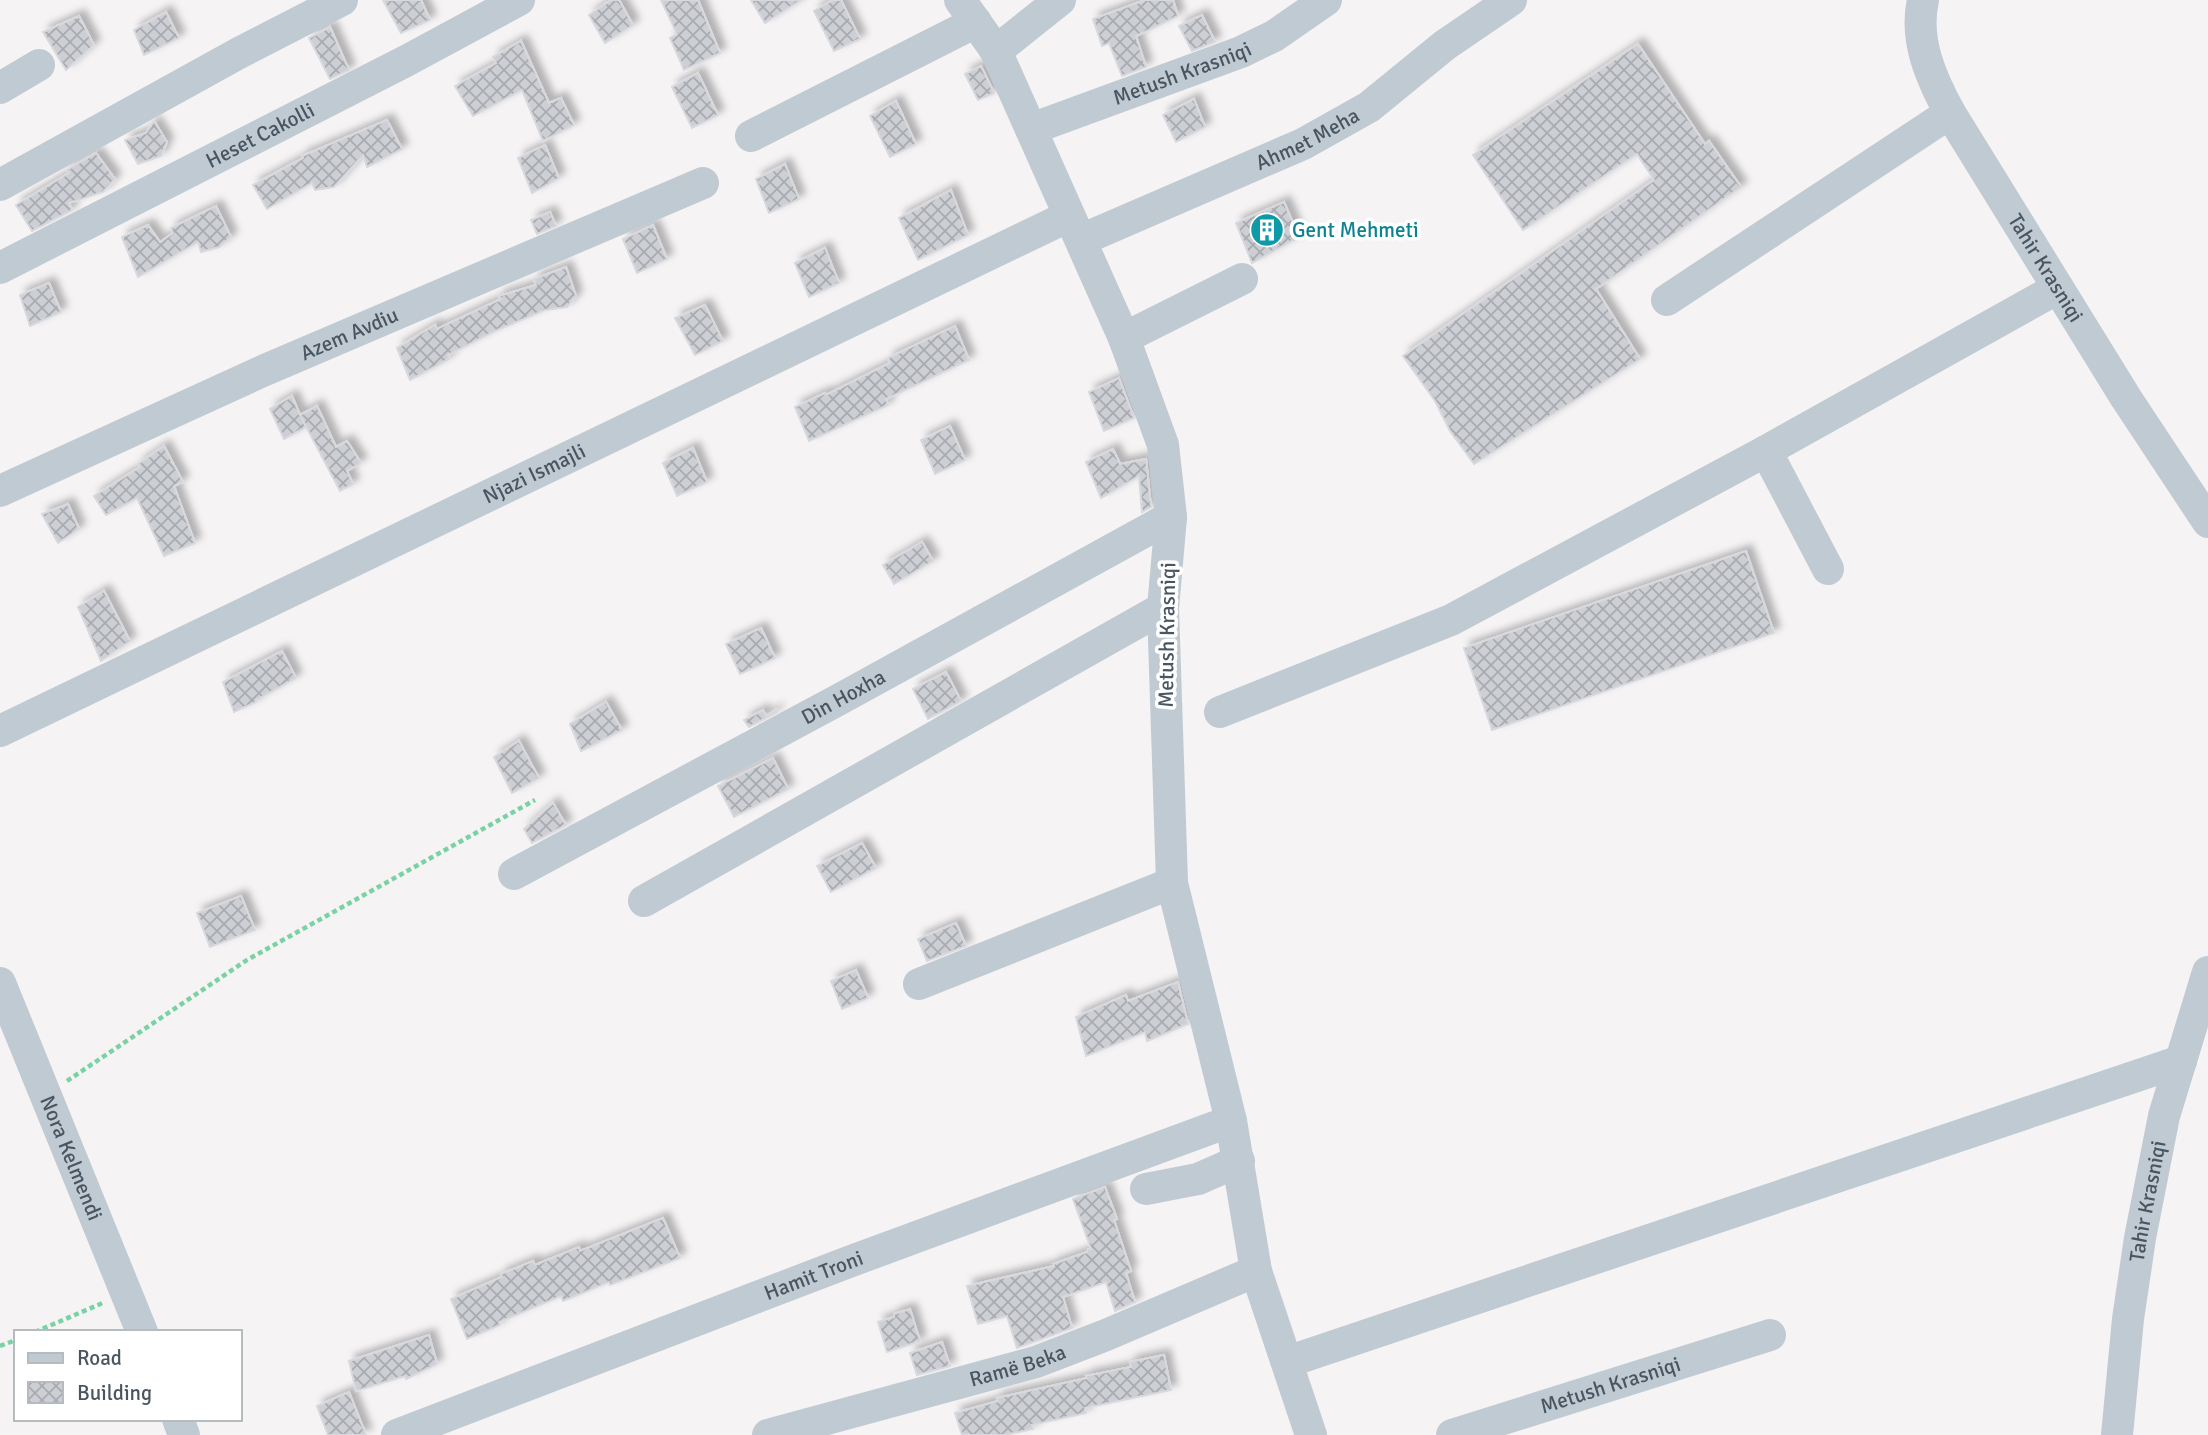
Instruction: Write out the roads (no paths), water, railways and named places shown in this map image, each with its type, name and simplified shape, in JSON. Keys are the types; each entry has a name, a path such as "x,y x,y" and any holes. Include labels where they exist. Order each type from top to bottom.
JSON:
{"street":[{"path":"0,186 239,53 342,0"},
{"name":"Heset Cakolli","path":"0,268 406,61 519,0"},
{"path":"996,51 1060,0"},
{"name":"Metush Krasniqi","path":"1031,129 1241,52 1274,36 1326,0"},
{"name":"Ahmet Meha","path":"1075,228 1303,144 1369,107 1446,45 1511,0"},
{"name":"Tahir Krasniqi","path":"1923,0 1920,13 1922,49 1950,113 2126,398 2208,522"},
{"path":"751,136 968,11"},
{"name":"Metush Krasniqi","path":"968,11 996,51 1124,338 1163,445 1171,517 1163,608 1172,883 1231,1121 1256,1271 1311,1435"},
{"path":"0,88 39,65"},
{"path":"1667,300 1950,113"},
{"name":"Azem Avdiu","path":"0,491 265,370 703,183"},
{"name":"Njazi Ismajli","path":"0,731 1075,228"},
{"path":"1124,338 1242,279"},
{"path":"1220,712 1451,620 1766,451 2057,288"},
{"path":"1766,451 1828,569"},
{"name":"Din Hoxha","path":"514,874 828,706 1171,517"},
{"path":"644,901 1163,608"},
{"path":"919,984 1172,883"},
{"name":"Tahir Krasniqi","path":"2117,1435 2128,1319 2140,1238 2164,1116 2208,972"},
{"name":"Nora Kelmendi","path":"1,987 141,1330"},
{"path":"1287,1362 2181,1061"},
{"name":"Hamit Troni","path":"397,1435 846,1263 1231,1121"},
{"path":"1146,1189 1198,1179 1239,1161"},
{"name":"Ramë Beka","path":"768,1435 1036,1362 1256,1271"},
{"name":"Metush Krasniqi","path":"1452,1435 1770,1335"}],"place":[{"name":"Gent Mehmeti","path":"1267,230"}]}
